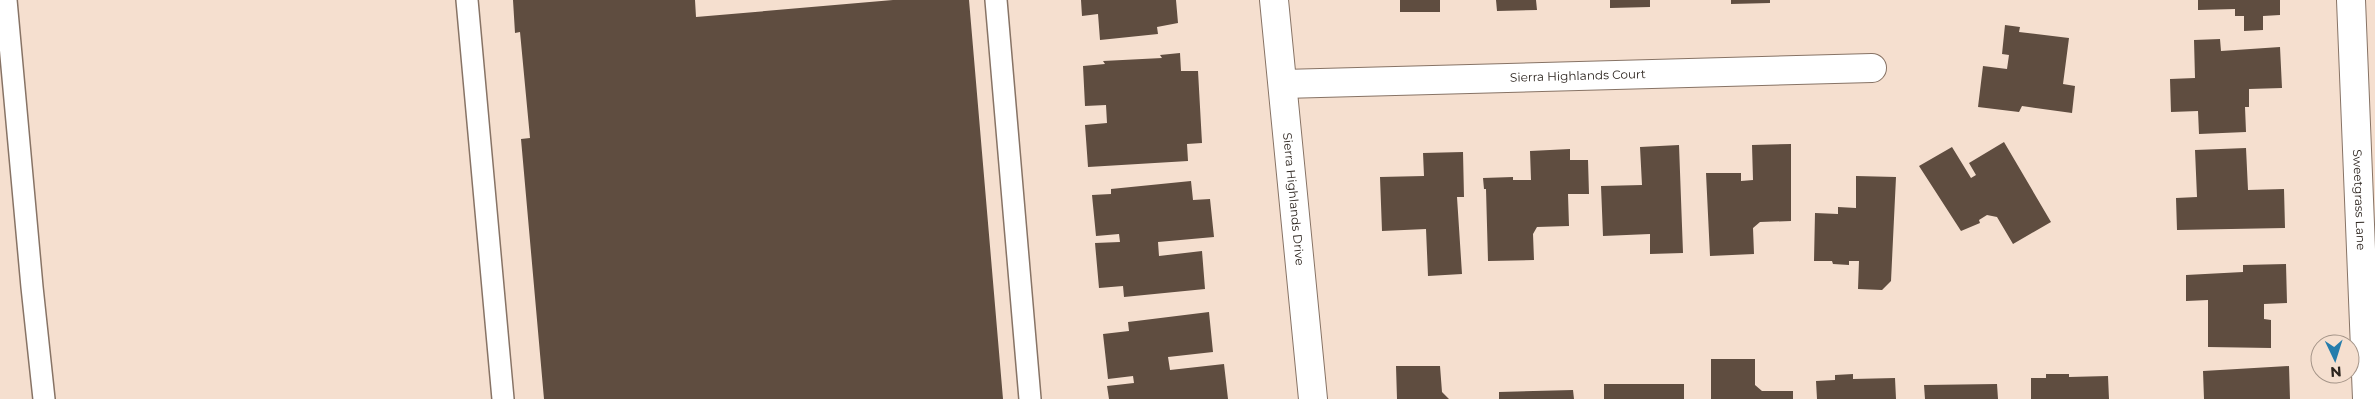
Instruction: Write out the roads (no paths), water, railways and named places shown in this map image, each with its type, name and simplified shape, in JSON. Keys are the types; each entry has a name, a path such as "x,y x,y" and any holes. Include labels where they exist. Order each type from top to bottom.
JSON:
{"street":[{"name":"Sierra Highlands Drive","path":"1274,0 1313,399"},
{"name":"Sweetgrass Lane","path":"2350,0 2367,399"},
{"name":"Sierra Highlands Court","path":"1283,84 1872,68"}],"lane":[{"path":"6,0 44,399"},
{"path":"467,0 503,399"},
{"path":"996,0 1030,399"}]}
